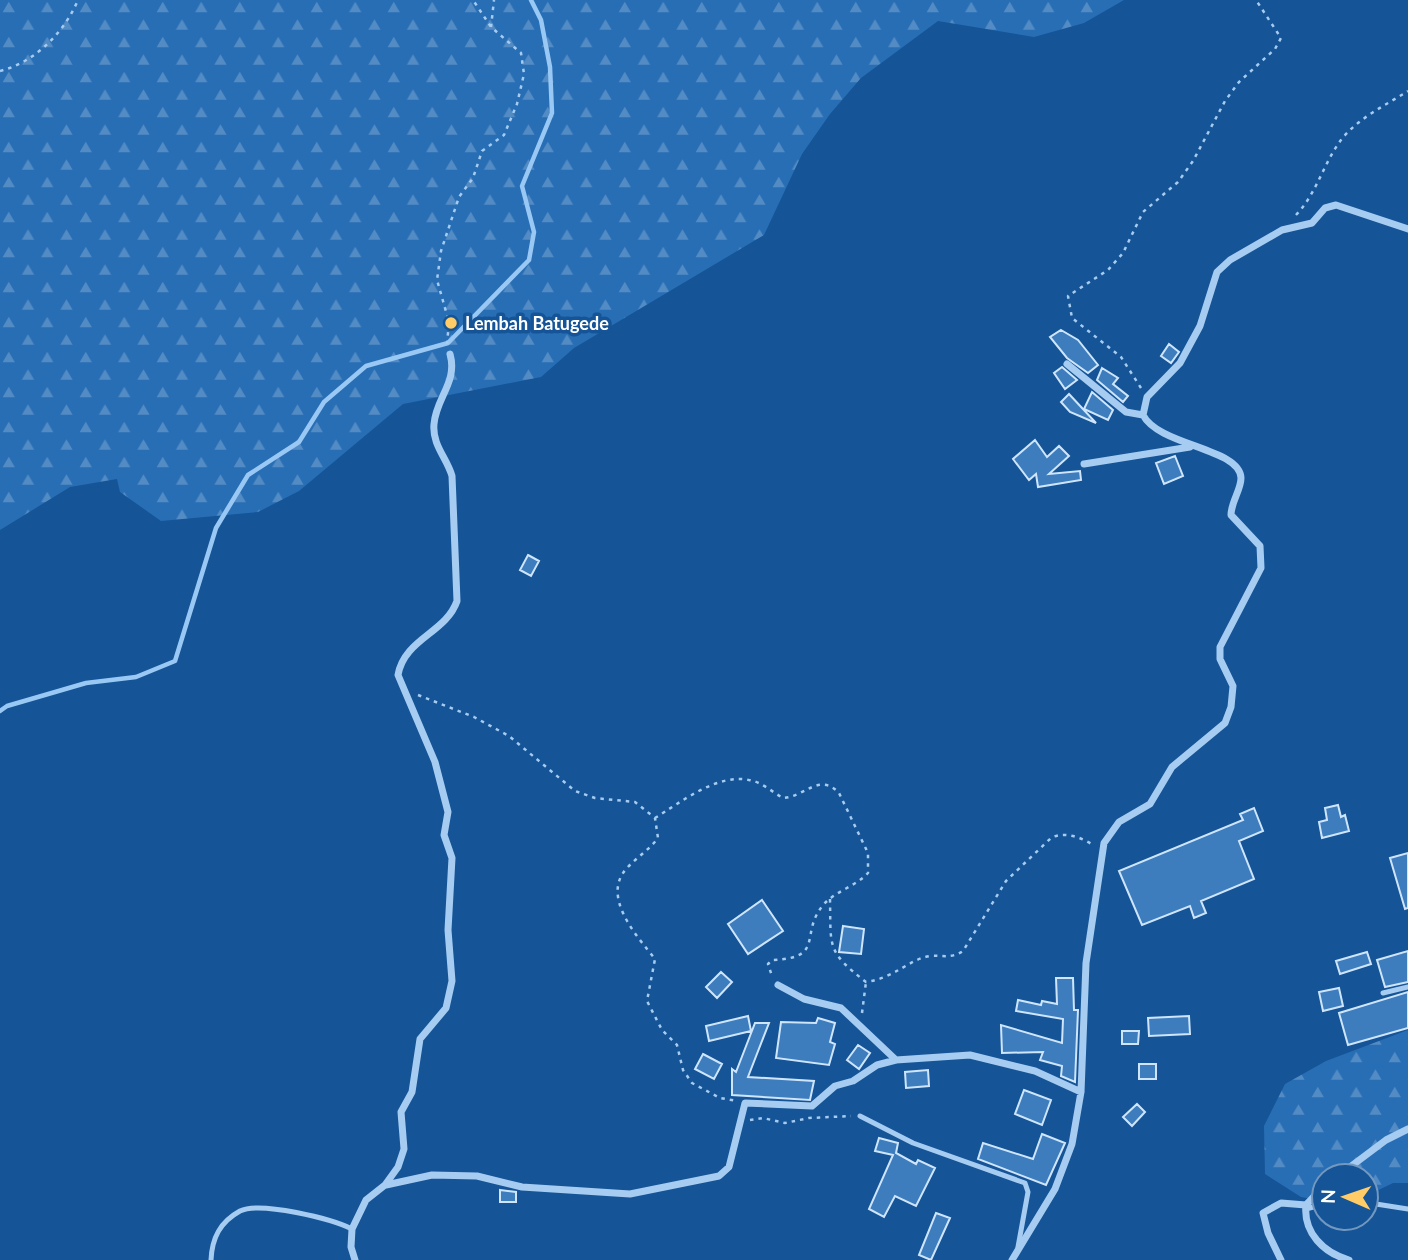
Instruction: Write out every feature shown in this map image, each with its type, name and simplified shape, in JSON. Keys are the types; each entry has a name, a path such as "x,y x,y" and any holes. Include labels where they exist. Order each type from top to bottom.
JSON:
{"street":[{"path":"1143,415 1147,397 1180,363 1200,326 1217,272 1230,260 1282,230 1312,223 1325,208 1336,205 1408,229"},
{"path":"355,1260 351,1247 352,1229 366,1200 385,1185 398,1167 404,1149 401,1112 412,1092 420,1039 446,1008 452,981 448,930 452,858 444,835 447,812 437,769 398,675 400,661 452,615 457,601 452,476 449,465 439,455 434,424 452,380 453,366 450,355"},
{"path":"1012,1260 1055,1189 1068,1161 1082,1092 1086,963 1100,860 1110,831 1150,804 1172,767 1220,729 1231,706 1233,686 1220,659 1220,647 1257,579 1262,557 1253,536 1237,525 1231,515 1241,479 1238,470 1225,457 1191,447 1152,428 1143,415 1126,412 1067,364"},
{"path":"1084,464 1191,447"},
{"path":"778,985 804,999 841,1008 896,1060"},
{"path":"385,1185 432,1175 477,1176 522,1187 630,1194 724,1174 729,1167 745,1103 812,1106 835,1086 853,1081 877,1065 896,1060 970,1055 1035,1070 1082,1092"},
{"path":"1357,1162 1386,1140 1408,1129"},
{"path":"1310,1202 1306,1207 1308,1226 1316,1240 1327,1250 1349,1260"},
{"path":"1281,1260 1268,1233 1263,1213 1281,1203 1306,1207"}],"lane":[{"path":"1383,993 1408,988"},
{"path":"860,1116 913,1143 1025,1183 1028,1192 1018,1247"},
{"path":"1380,1205 1408,1209"},
{"path":"1306,1207 1310,1206"},
{"path":"211,1260 212,1242 221,1226 243,1210 298,1212 337,1222 352,1229"}],"path":[{"path":"0,71 18,66 42,49 70,20 78,0"},
{"path":"446,338 449,322 438,280 441,251 459,197 473,178 482,151 504,135 517,104 524,74 521,53 491,26 473,0"},
{"path":"491,26 494,0"},
{"path":"1147,397 1121,357 1072,318 1068,296 1108,270 1123,253 1143,212 1178,181 1193,161 1225,101 1239,82 1275,49 1281,38 1256,0"},
{"path":"1282,230 1311,199 1346,135 1365,118 1408,91"},
{"path":"404,692 474,717 509,736 575,791 595,798 635,802 655,818 659,838 627,867 621,876 619,887 623,915 655,960 647,1001 657,1023 677,1045 683,1070 692,1083 720,1098 745,1103"},
{"path":"655,818 695,793 734,779 751,780 783,798 816,784 832,786 845,802 869,858 868,873 861,881 822,906 803,955 795,959 772,960 768,964 778,985"},
{"path":"830,899 831,945 835,956 866,982 889,978 930,957 953,957 963,951 1006,881 1056,835 1084,839 1093,845 1100,860"},
{"path":"860,1024 866,982"},
{"path":"740,1121 764,1118 785,1123 809,1118 860,1116"}],"green space":[{"path":"0,0 1124,0 1084,23 1034,37 938,21 861,78 830,114 802,154 764,235 574,348 541,377 403,404 299,491 258,512 161,521 120,492 117,479 70,487 0,530"},
{"path":"1408,1030 1408,1183 1393,1183 1380,1189 1380,1162 1310,1162 1310,1199 1301,1197 1265,1174 1264,1126 1285,1084 1326,1061"}],"building":[{"path":"1061,330 1078,340 1098,365 1088,373 1067,358 1050,337"},
{"path":"1169,344 1179,352 1171,363 1161,356"},
{"path":"1062,367 1077,380 1065,389 1054,373"},
{"path":"1102,368 1118,378 1113,384 1128,396 1123,402 1097,380"},
{"path":"1092,392 1113,410 1108,420 1084,409"},
{"path":"1069,394 1096,423 1070,412 1061,402"},
{"path":"1035,440 1047,457 1059,446 1069,456 1049,474 1080,471 1081,480 1038,487 1036,474 1029,480 1013,459"},
{"path":"1175,456 1183,476 1164,484 1156,463"},
{"path":"528,555 539,561 531,576 520,570"},
{"path":"1338,805 1341,817 1345,815 1349,831 1322,838 1319,822 1327,820 1325,808"},
{"path":"1254,808 1263,831 1239,841 1254,879 1201,901 1206,913 1194,918 1190,906 1142,925 1119,871 1243,820 1240,814"},
{"path":"1408,853 1408,908 1405,909 1390,858"},
{"path":"762,900 783,931 748,954 728,924"},
{"path":"843,926 864,929 861,954 839,952"},
{"path":"1408,951 1408,982 1385,987 1377,960"},
{"path":"1367,952 1371,964 1340,974 1336,961"},
{"path":"721,972 732,982 717,998 706,987"},
{"path":"1056,978 1073,978 1074,1010 1078,1010 1075,1082 1061,1076 1062,1066 1040,1060 1043,1052 1002,1053 1001,1025 1062,1043 1063,1019 1016,1011 1018,1000 1041,1005 1042,1001 1057,1004"},
{"path":"1339,988 1343,1006 1323,1011 1319,992"},
{"path":"1408,992 1408,1028 1348,1045 1339,1013"},
{"path":"748,1016 751,1031 709,1041 706,1026"},
{"path":"1189,1016 1190,1034 1149,1036 1148,1018"},
{"path":"818,1018 835,1023 830,1042 835,1044 829,1065 776,1058 781,1022 816,1023"},
{"path":"755,1023 769,1023 748,1077 814,1081 810,1100 732,1095 732,1069 736,1072"},
{"path":"1122,1031 1139,1031 1138,1044 1122,1044"},
{"path":"858,1045 870,1053 859,1069 847,1060"},
{"path":"703,1054 722,1064 714,1079 695,1069"},
{"path":"1139,1064 1156,1064 1156,1079 1139,1079"},
{"path":"928,1070 929,1086 906,1088 905,1072"},
{"path":"1024,1090 1051,1100 1042,1125 1015,1114"},
{"path":"1137,1104 1145,1112 1132,1126 1123,1117"},
{"path":"1042,1134 1065,1143 1046,1185 978,1159 983,1143 1033,1159"},
{"path":"879,1138 898,1143 896,1153 916,1164 918,1160 935,1168 916,1206 895,1196 884,1217 869,1209 893,1155 875,1151"},
{"path":"500,1190 516,1192 516,1202 500,1202"},
{"path":"936,1213 950,1218 931,1260 919,1255"}],"waterway":[{"path":"0,711 7,706 86,683 136,677 175,661 216,528 248,475 299,442 324,402 366,366 448,343 529,260 534,232 522,186 552,113 550,67 541,20 531,0"}],"place":[{"name":"Lembah Batugede","path":"451,323"}]}
